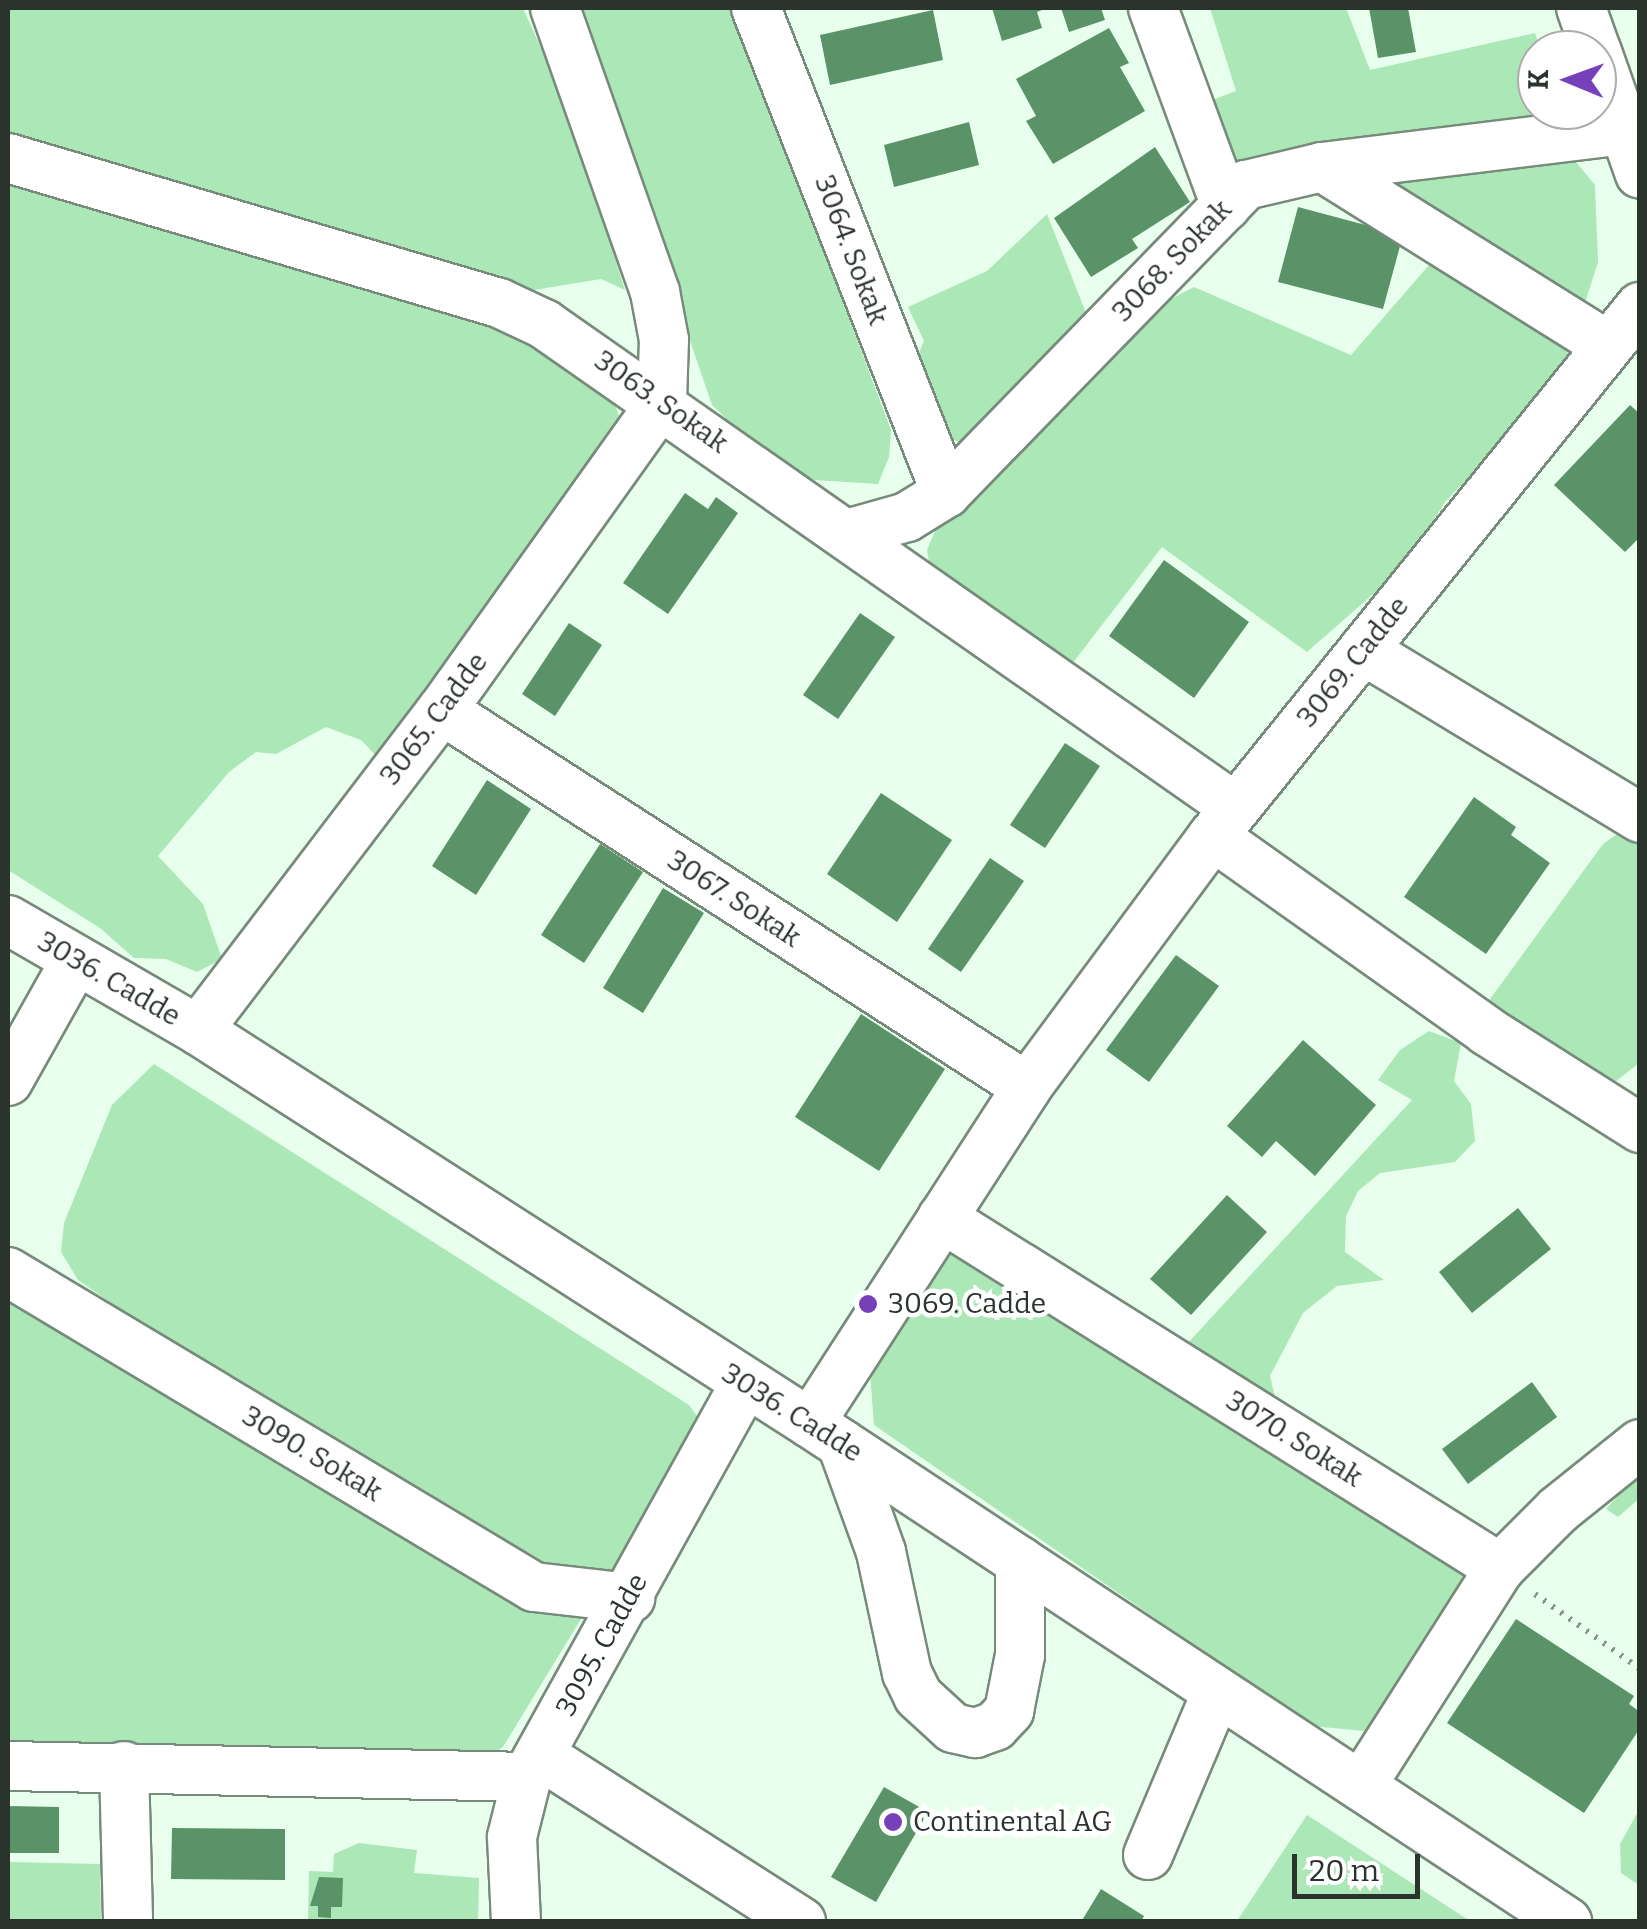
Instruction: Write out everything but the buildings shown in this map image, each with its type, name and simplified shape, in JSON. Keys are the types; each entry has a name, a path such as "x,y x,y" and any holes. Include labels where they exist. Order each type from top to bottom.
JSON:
{"street":[{"path":"555,8 658,305 666,359 662,402"},
{"name":"3064. Sokak","path":"756,8 946,493"},
{"path":"1153,8 1226,206"},
{"path":"1617,109 1632,152"},
{"name":"3068. Sokak","path":"850,532 917,513 946,493 1246,185 1322,167 1632,152"},
{"name":"3063. Sokak","path":"8,158 498,303 566,336 850,532 1486,1031 1640,1128"},
{"path":"1322,167 1608,345"},
{"name":"3069. Cadde","path":"826,1434 942,1218 1027,1087 1224,822 1640,307"},
{"name":"3065. Cadde","path":"198,1030 442,710 662,402"},
{"path":"1363,650 1640,818"},
{"name":"3067. Sokak","path":"442,710 1027,1087"},
{"name":"3036. Cadde","path":"8,920 198,1030 826,1434 1567,1922"},
{"path":"8,1081 76,960"},
{"name":"3070. Sokak","path":"942,1218 1500,1568"},
{"name":"3090. Sokak","path":"8,1272 534,1587 630,1598"},
{"name":"3095. Cadde","path":"516,1922 512,1838 534,1766 745,1384"},
{"path":"826,1434 881,1552 908,1673 918,1696 954,1728 985,1729 1008,1711 1020,1655 1020,1561"},
{"path":"1361,1786 1500,1568 1640,1444"},
{"path":"1148,1854 1218,1692"},
{"path":"8,1766 534,1766 800,1922"},
{"path":"124,1766 128,1922"}],"path":[{"path":"1500,1568 1640,1669"}],"green space":[{"path":"8,8 523,8 567,106 625,290 601,279 534,290 8,140"},
{"path":"576,8 732,8 891,430 889,457 878,484 814,480 767,458 712,405"},
{"path":"1210,8 1346,8 1370,70 1517,37 1517,128 1230,166 1207,102 1236,91"},
{"path":"1557,156 1576,162 1595,185 1598,262 1584,306 1388,186 1391,178"},
{"path":"8,178 517,325 610,391 619,416 384,764 361,740 326,727 276,754 256,752 229,772 158,856 203,904 222,959 197,972 166,959 134,958 100,928 8,870"},
{"path":"1047,214 1092,328 966,447 948,436 923,381 918,355 924,341 908,307 987,271"},
{"path":"1429,265 1550,331 1571,357 1532,411 1445,502 1403,568 1307,652 1162,547 1072,664 930,569 927,550 935,531 1171,299 1194,287 1351,355"},
{"path":"1627,827 1639,834 1639,1063 1615,1082 1482,1010 1603,844"},
{"path":"1429,1031 1461,1043 1454,1081 1471,1104 1475,1141 1455,1162 1380,1173 1358,1191 1346,1216 1345,1252 1384,1280 1337,1286 1303,1313 1270,1376 1277,1405 1186,1345 1412,1100 1378,1080 1400,1050"},
{"path":"154,1064 689,1405 700,1420 607,1585 541,1569 258,1405 78,1280 61,1252 64,1223 112,1105"},
{"path":"950,1249 1469,1573 1384,1714 1364,1731 1312,1726 874,1425 870,1373"},
{"path":"8,1281 576,1613 581,1619 503,1747 478,1764 8,1747"},
{"path":"1639,1473 1639,1499 1618,1517 1606,1509"},
{"path":"1639,1810 1639,1885 1621,1873 1620,1844"},
{"path":"1307,1815 1470,1921 1237,1921"},
{"path":"359,1843 417,1850 414,1873 479,1878 478,1921 308,1922 309,1871 333,1872 334,1854"},
{"path":"8,1862 100,1864 101,1921 8,1921"}],"place":[{"name":"3069. Cadde","path":"868,1304"},
{"name":"Continental AG","path":"893,1822"}]}
